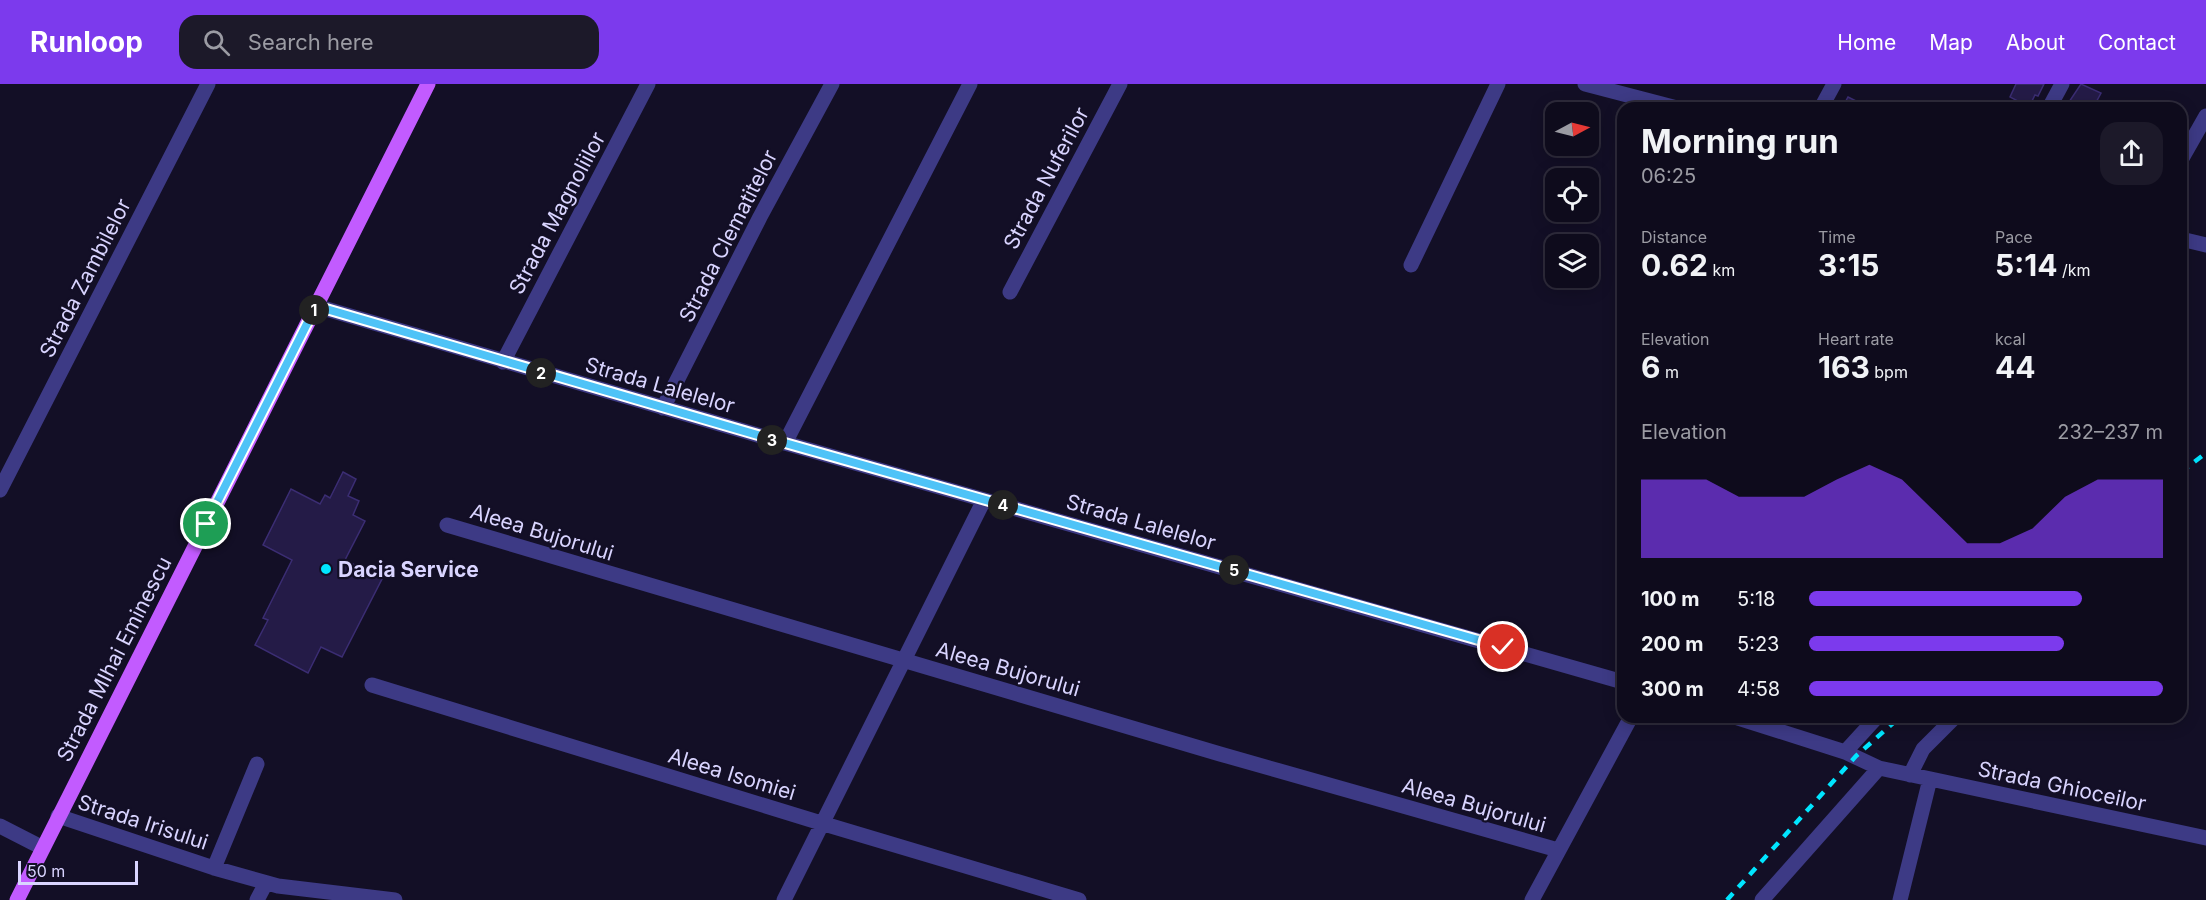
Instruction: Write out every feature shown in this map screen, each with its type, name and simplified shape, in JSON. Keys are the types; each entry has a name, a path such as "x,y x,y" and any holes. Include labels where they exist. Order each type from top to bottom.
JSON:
{"main road":[{"name":"Strada MIhai Eminescu","path":"17,900 41,847 428,84"}],"street":[{"name":"Strada Zambilelor","path":"0,490 208,84"},
{"name":"Strada Magnoliilor","path":"503,362 648,84"},
{"name":"Strada Clematitelor","path":"663,408 760,217 832,84"},
{"path":"785,443 970,84"},
{"name":"Strada Nuferilor","path":"1010,291 1120,84"},
{"path":"1411,265 1498,84"},
{"path":"1585,84 1654,102"},
{"path":"1824,102 1834,84"},
{"path":"2052,102 2062,84"},
{"path":"2187,149 2206,116"},
{"path":"2187,240 2206,245"},
{"name":"Strada Lalelelor","path":"316,306 503,362 1617,680"},
{"path":"784,900 820,823 984,500"},
{"name":"Aleea Bujorului","path":"447,525 1412,810 1558,850"},
{"name":"Aleea Isomiei","path":"372,685 1079,900"},
{"path":"1532,900 1629,723"},
{"path":"1754,723 1845,752 1879,768 1762,900"},
{"path":"1845,752 1872,723"},
{"path":"1910,775 1923,749 1949,723"},
{"name":"Strada Irisului","path":"214,868 257,764"},
{"name":"Strada Ghioceilor","path":"1879,768 2206,838"},
{"path":"1900,900 1930,779"},
{"name":"Strada Irisului","path":"58,816 266,883 296,889 394,900"},
{"path":"0,826 41,847"},
{"path":"258,900 266,883"}],"building":[{"path":"2016,84 2044,84 2038,96 2035,95 2032,102 2020,102 2010,97"},
{"path":"2081,84 2101,93 2096,102 2069,102"},
{"path":"1848,97 1858,102 1845,102"},
{"name":"Dacia Service","path":"343,472 356,479 348,496 359,501 353,515 365,521 345,560 382,579 342,657 321,647 308,673 255,645 268,620 263,618 292,560 263,545 291,489 320,504 325,495 330,498"}],"railway":[{"path":"2187,467 2206,453"},
{"path":"1727,900 1856,756 1893,723"}],"place":[{"name":"Dacia Service","path":"326,569"}],"route":[{"path":"206,524 316,306 503,362 1503,647"}]}
